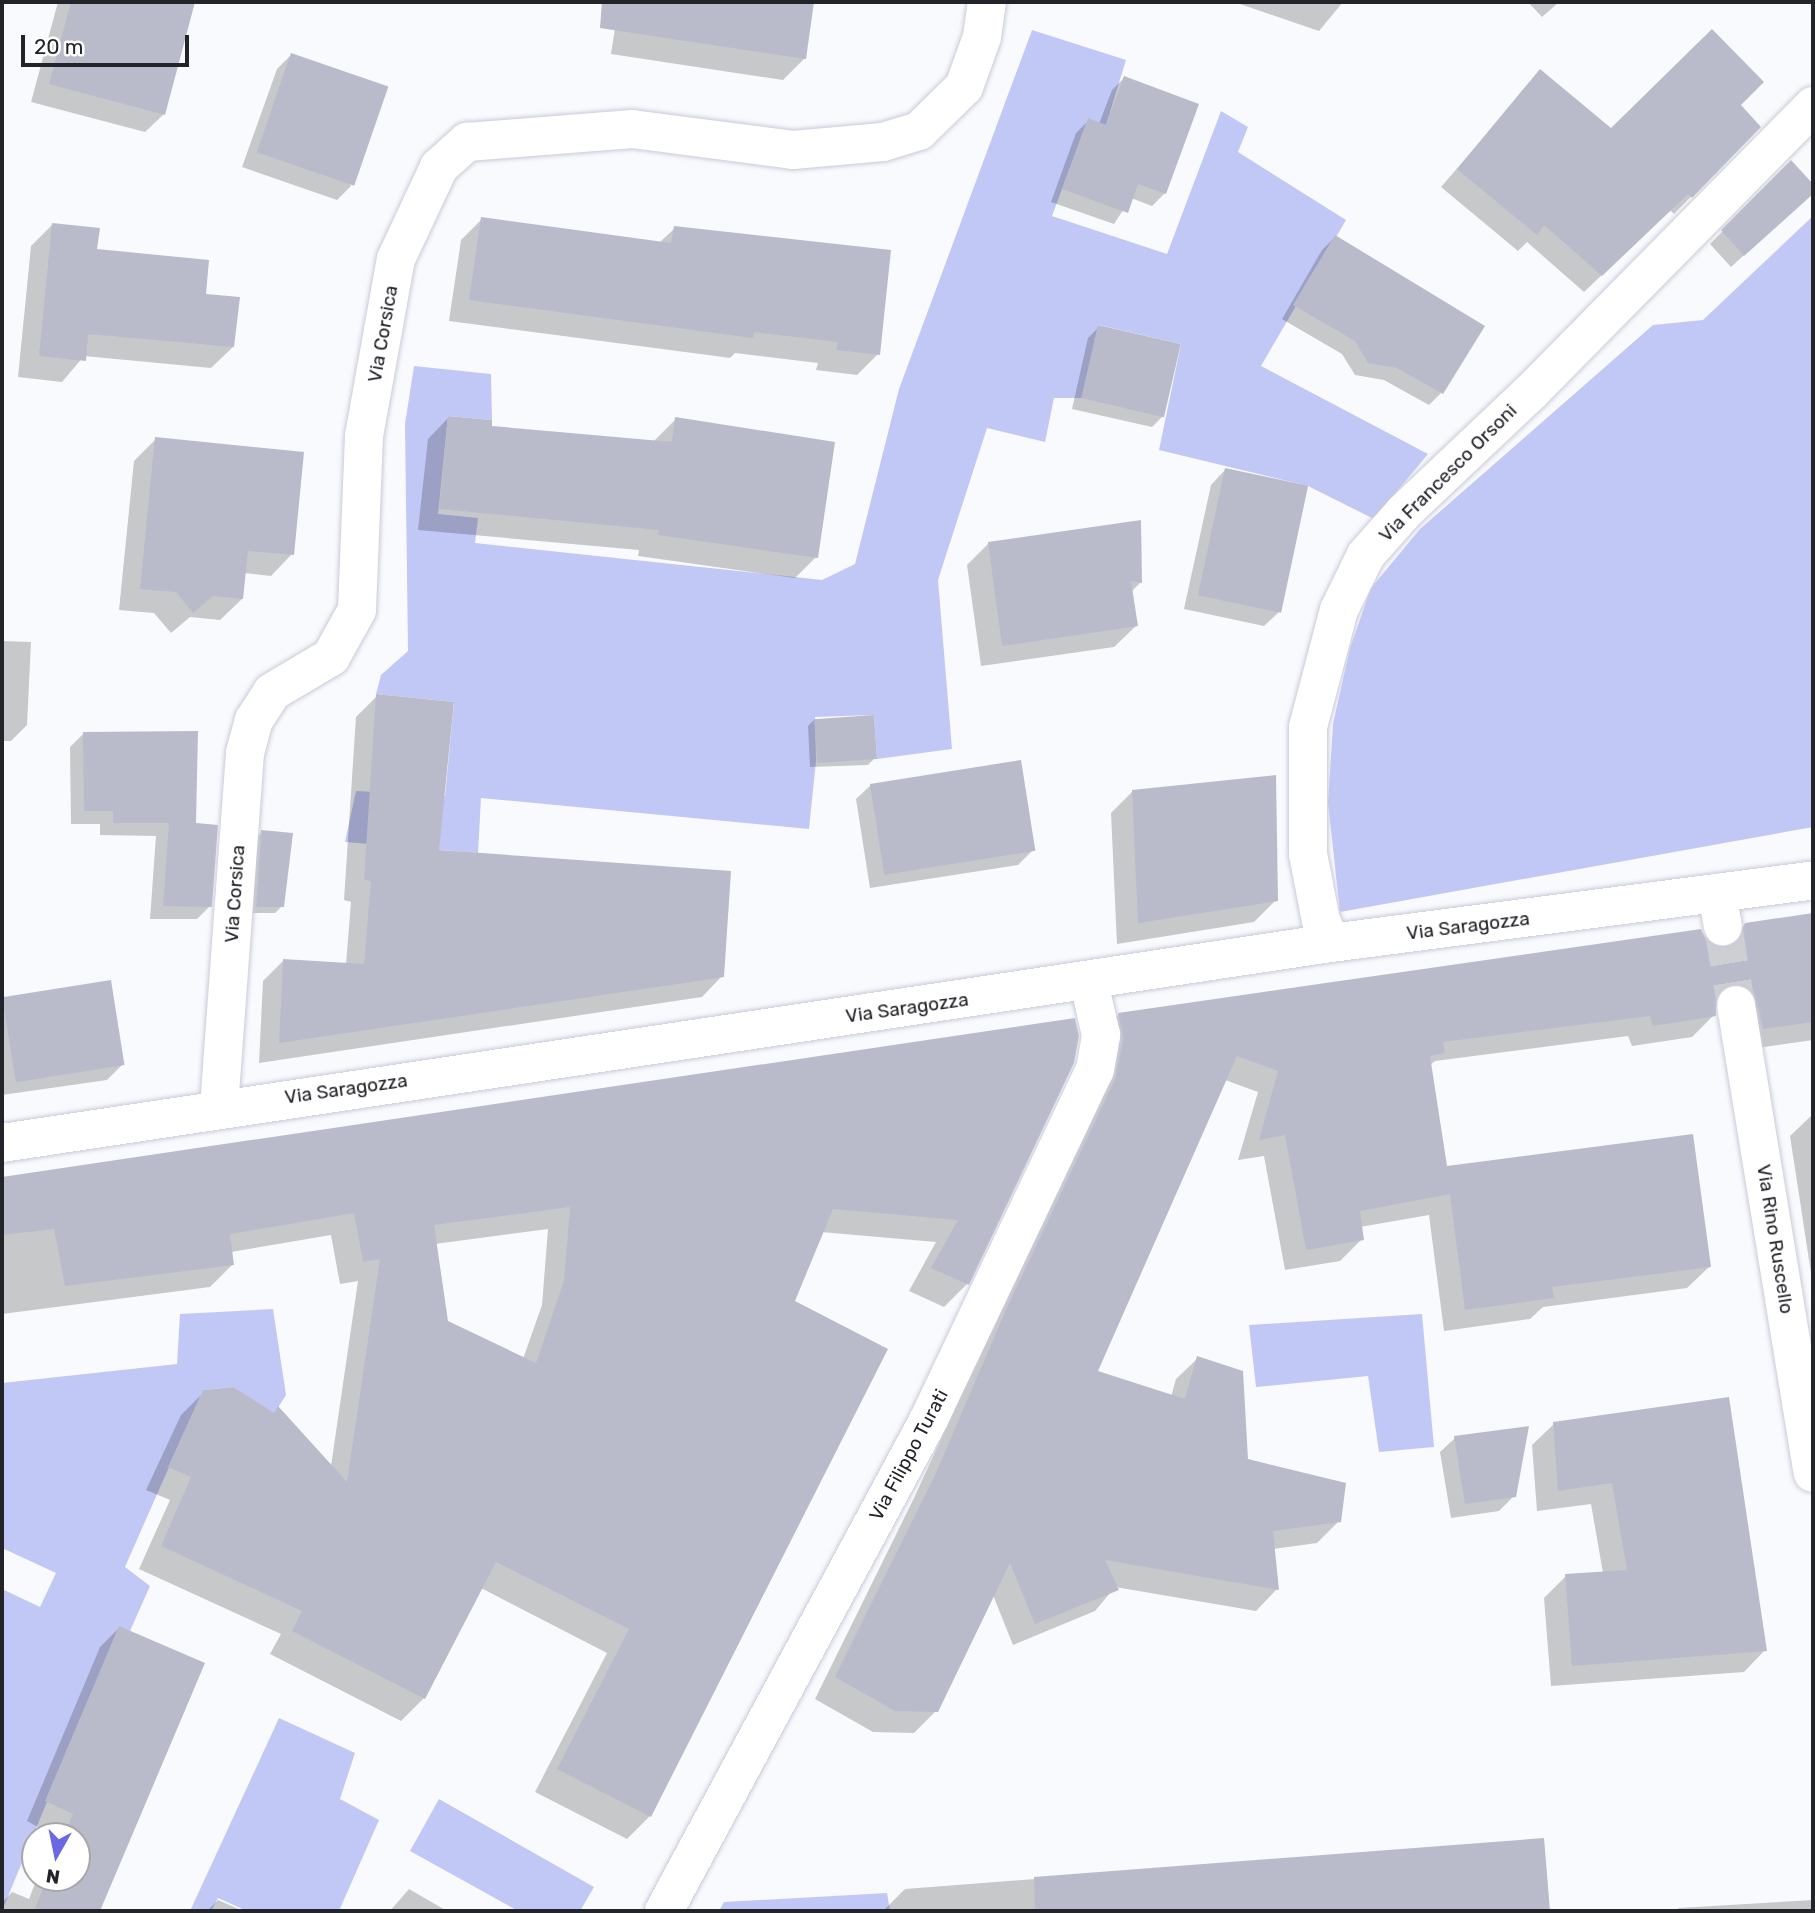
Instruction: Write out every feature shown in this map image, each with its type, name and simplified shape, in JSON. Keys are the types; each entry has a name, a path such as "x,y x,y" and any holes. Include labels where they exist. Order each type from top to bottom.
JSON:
{"street":[{"name":"Via Corsica","path":"219,1107 245,753 254,720 272,692 331,657 356,610 364,436 396,259 439,167 467,142 632,129 793,149 883,142 919,131 964,87 982,37 987,2"},
{"name":"Via Francesco Orsoni","path":"1331,943 1321,921 1308,854 1308,727 1339,610 1366,555 1813,106"},
{"name":"Via Saragozza","path":"2,1143 219,1107 1090,982 1331,943 1720,910 1813,880"},
{"name":"Via Filippo Turati","path":"664,1911 928,1421 1095,1070 1101,1035 1090,982"},
{"name":"Via Rino Ruscello","path":"1736,1005 1813,1473"}],"shaded area":[{"path":"1032,30 1126,60 1106,125 1088,119 1052,216 1167,254 1221,111 1248,127 1238,152 1346,220 1261,366 1428,454 1374,519 1308,486 1159,450 1181,344 1099,325 1082,398 1054,398 1045,442 987,428 938,580 952,749 877,759 874,715 815,717 816,761 809,829 481,798 478,853 345,842 356,791 445,796 454,702 376,694 381,675 408,651 405,424 414,366 491,374 492,420 448,416 438,514 478,518 475,543 822,580 855,564 899,389"},
{"path":"1813,216 1813,827 1340,912 1328,803 1333,724 1350,648 1371,588 1420,529 1653,325 1703,320"},
{"path":"273,1309 286,1395 270,1420 233,1387 203,1390 125,1567 150,1586 130,1631 119,1627 39,1822 21,1822 21,1865 2,1911 2,1589 40,1607 56,1573 2,1548 2,1383 177,1364 180,1314"},
{"path":"1422,1314 1434,1447 1379,1452 1368,1376 1256,1387 1249,1325"},
{"path":"279,1718 355,1753 340,1799 379,1820 339,1911 247,1911 218,1898 211,1911 190,1911"},
{"path":"439,1799 594,1887 580,1911 518,1911 410,1851"},
{"path":"887,1893 890,1911 719,1911 724,1902"}],"building":[{"path":"71,2 195,2 165,115 49,84"},
{"path":"602,2 814,2 806,59 600,28"},
{"path":"1712,29 1764,82 1741,105 1761,127 1692,198 1688,194 1602,276 1544,225 1537,235 1457,169 1540,69 1611,128"},
{"path":"291,53 388,87 354,186 257,152"},
{"path":"1124,76 1199,104 1166,194 1138,184 1128,213 1062,189 1088,118 1106,125"},
{"path":"1791,160 1813,184 1813,194 1744,256 1721,230"},
{"path":"481,217 671,243 674,226 891,250 880,355 836,350 838,342 754,332 753,338 469,300"},
{"path":"52,223 100,228 97,249 209,260 206,294 240,297 234,347 88,334 86,361 39,356"},
{"path":"1335,235 1485,326 1443,394 1397,368 1368,363 1355,341 1293,305"},
{"path":"1098,325 1181,344 1164,417 1081,398"},
{"path":"448,416 492,420 492,426 672,442 675,417 835,442 818,558 658,535 659,530 439,509"},
{"path":"155,437 304,452 294,555 248,551 243,599 213,596 193,613 176,592 140,589"},
{"path":"1225,468 1308,486 1281,613 1198,595"},
{"path":"1141,520 1142,583 1131,581 1138,626 1002,646 988,542"},
{"path":"376,694 454,702 439,850 731,871 724,977 279,1043 283,959 364,964 371,881 364,880"},
{"path":"874,715 877,759 817,763 814,719"},
{"path":"198,731 196,823 218,825 212,907 163,906 169,823 113,823 113,811 84,811 83,732"},
{"path":"1021,760 1035,851 884,875 870,784"},
{"path":"1276,775 1278,901 1138,923 1132,790"},
{"path":"261,830 293,833 284,907 256,907"},
{"path":"1813,913 1813,1022 1763,1029 1753,992 1733,983 1716,997 1716,1016 1653,1026 1650,1016 1443,1042 1445,1053 1430,1056 1447,1166 1693,1134 1711,1267 1552,1287 1554,1298 1465,1310 1450,1194 1360,1211 1364,1240 1306,1250 1285,1135 1259,1140 1278,1071 1237,1056 1098,1371 1185,1399 1197,1356 1243,1371 1248,1459 1346,1483 1341,1522 1273,1531 1279,1590 1105,1560 1119,1590 1035,1624 1010,1563 938,1712 895,1711 835,1677 936,1473 1009,1303 1115,1079 1123,1038 1118,1013 1701,929 1707,941 1726,948 1738,942 1745,923"},
{"path":"111,980 124,1065 16,1082 2,997"},
{"path":"1075,1018 1079,1036 1074,1063 969,1285 931,1268 958,1220 833,1209 795,1301 888,1349 651,1817 557,1769 629,1629 496,1562 425,1699 292,1631 302,1611 161,1546 191,1477 168,1467 203,1390 233,1387 274,1413 278,1406 347,1482 380,1259 363,1262 354,1213 230,1234 234,1265 65,1286 54,1229 2,1235 2,1177","holes":["570,1207 564,1281 536,1363 448,1321 434,1225"]},
{"path":"1729,1397 1767,1651 1572,1666 1565,1574 1627,1570 1612,1483 1558,1491 1553,1422"},
{"path":"1529,1426 1516,1497 1465,1504 1454,1436"},
{"path":"119,1626 205,1663 100,1911 34,1911 41,1892 91,1892 91,1822 70,1822 73,1814 45,1801"},
{"path":"1544,1838 1550,1911 1035,1911 1034,1877"}],"tunnel":[{"path":"1723,926 1736,1005"}]}
